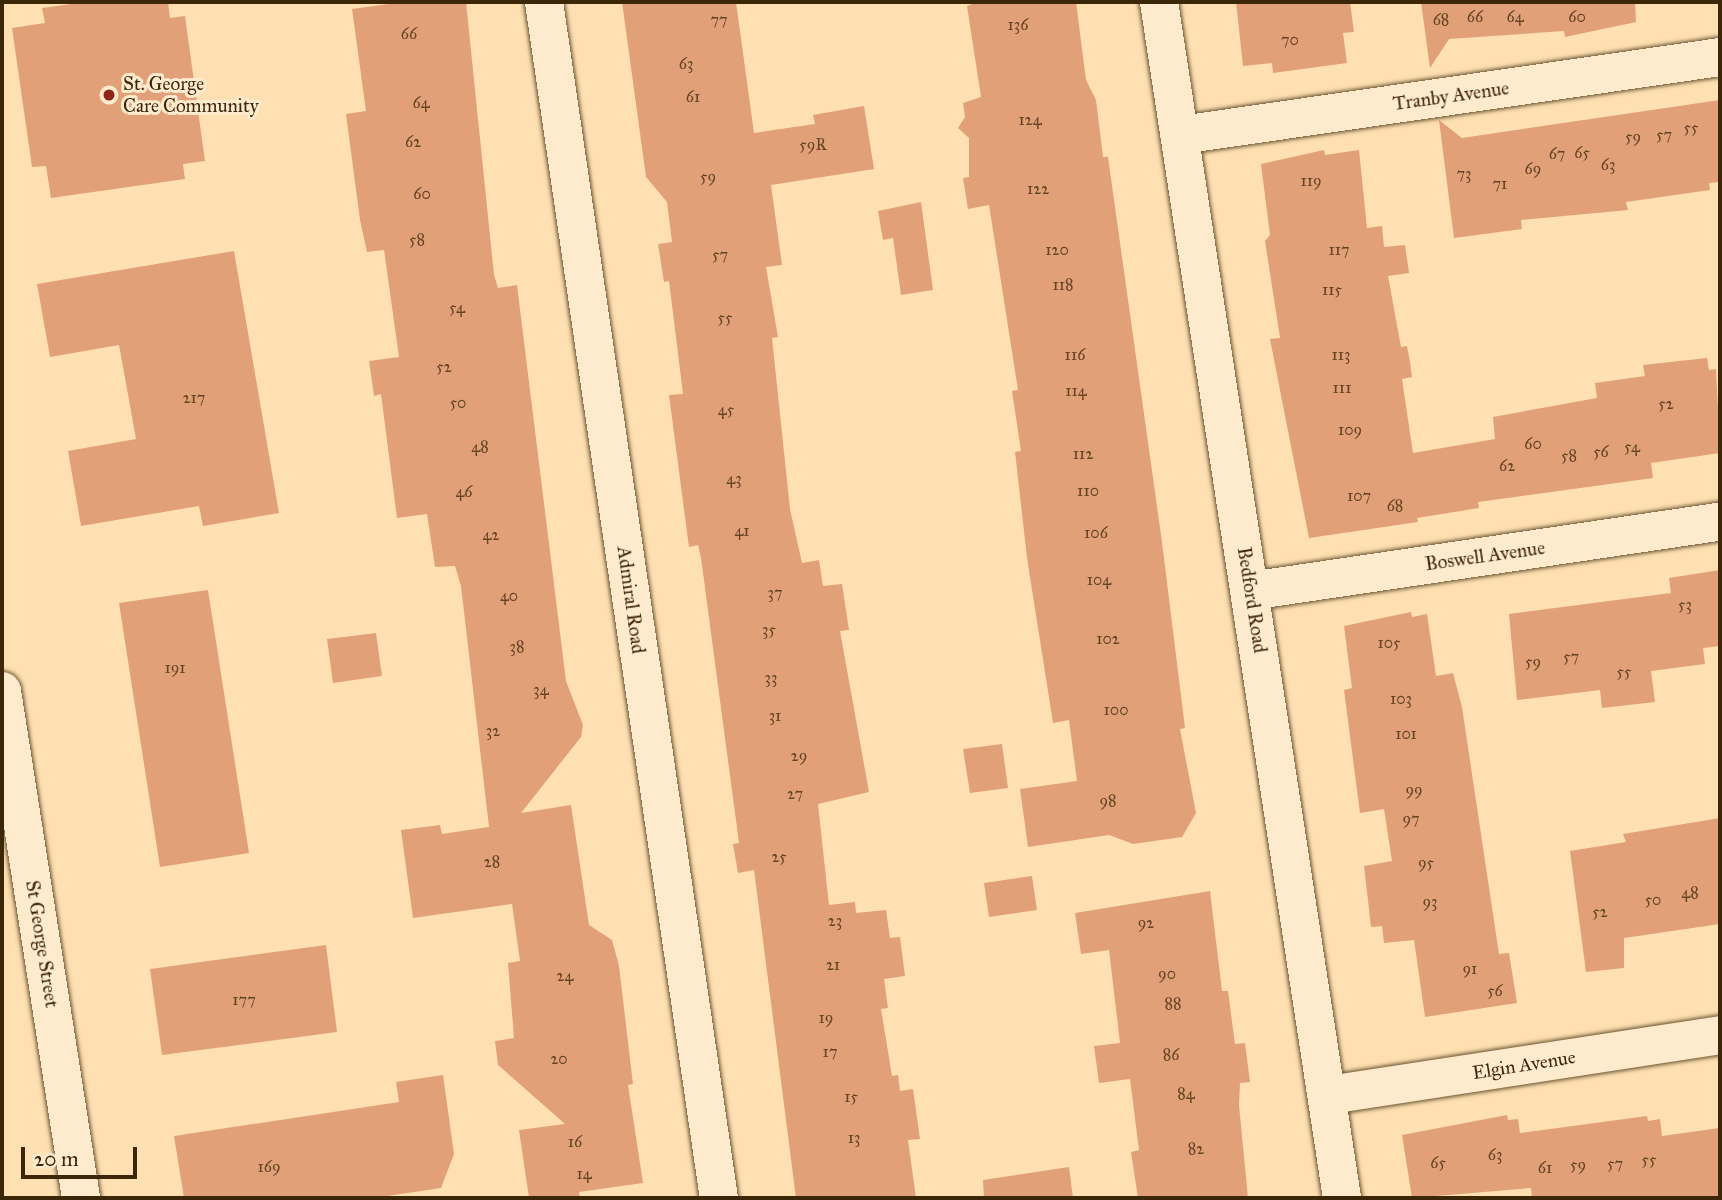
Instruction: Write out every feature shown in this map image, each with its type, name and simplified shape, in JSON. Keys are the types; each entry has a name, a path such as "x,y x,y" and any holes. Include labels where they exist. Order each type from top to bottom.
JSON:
{"street":[{"name":"Admiral Road","path":"544,2 719,1198"},
{"name":"Bedford Road","path":"1159,2 1329,1095 1342,1198"},
{"name":"Tranby Avenue","path":"1181,135 1720,57"},
{"name":"Boswell Avenue","path":"1251,591 1720,522"},
{"name":"St George Street","path":"2,691 81,1198"},
{"name":"Elgin Avenue","path":"1329,1095 1720,1035"}],"building":[{"name":"St. George Care Community","path":"87,2 168,2 170,18 185,16 205,161 183,164 185,179 51,198 46,166 32,167 12,28 45,23 42,8"},
{"path":"403,2 466,2 494,275 498,288 517,285 566,681 583,725 581,737 521,813 571,805 589,925 612,940 619,966 633,1084 628,1085 643,1183 579,1192 580,1198 529,1198 519,1130 565,1124 498,1065 495,1041 514,1038 508,963 520,961 512,904 413,918 401,830 440,825 442,834 489,827 461,586 455,566 435,567 427,514 397,518 381,394 374,396 369,361 399,357 384,250 367,252 360,220 346,114 366,111 352,9"},
{"path":"622,2 736,2 754,133 815,124 813,115 864,106 874,169 771,185 782,265 766,267 778,337 772,338 790,509 802,563 819,560 823,586 842,584 849,630 840,631 869,792 818,804 829,905 855,902 856,913 886,910 890,938 900,937 905,976 884,979 888,1008 881,1009 892,1076 898,1075 900,1091 913,1089 920,1139 908,1140 916,1198 796,1198 754,870 738,873 733,844 739,843 701,558 698,545 689,547 669,395 683,394 669,281 664,282 658,244 672,242 667,202 646,177"},
{"path":"977,2 1076,2 1086,80 1096,100 1103,157 1108,157 1162,542 1185,728 1180,729 1196,813 1182,837 1133,844 1109,835 1028,847 1020,789 1077,781 1069,720 1053,723 1027,558 1015,452 1021,451 1012,391 1018,390 989,205 968,209 963,178 969,177 969,138 958,128 965,117 963,103 981,97 967,6"},
{"path":"1236,2 1350,2 1354,32 1343,33 1347,63 1273,73 1272,63 1243,66"},
{"path":"1421,2 1635,2 1636,22 1565,37 1564,31 1449,39 1430,68"},
{"path":"1720,100 1720,182 1709,183 1710,190 1626,202 1628,210 1521,220 1522,229 1454,238 1439,120 1462,138"},
{"path":"1324,150 1325,155 1359,150 1367,228 1382,226 1384,247 1405,245 1409,273 1388,276 1401,347 1407,346 1410,362 1412,377 1402,379 1413,453 1495,439 1493,417 1597,398 1595,383 1645,376 1643,365 1707,358 1709,370 1716,369 1720,453 1651,463 1653,478 1478,502 1479,508 1417,518 1418,522 1309,538 1270,339 1280,338 1265,241 1270,235 1261,164"},
{"path":"921,202 933,290 901,295 893,238 883,240 878,211"},
{"path":"234,251 279,513 203,526 199,506 81,526 68,451 136,439 119,345 50,357 37,284"},
{"path":"1720,570 1720,646 1703,648 1705,664 1651,671 1655,702 1602,708 1600,690 1517,700 1509,614 1671,593 1669,578"},
{"path":"208,590 249,853 160,867 119,603"},
{"path":"1411,612 1412,617 1427,614 1436,676 1453,673 1462,707 1499,954 1509,953 1517,1003 1425,1017 1414,940 1384,943 1382,926 1371,927 1364,866 1392,861 1384,809 1360,813 1344,690 1352,688 1344,626"},
{"path":"376,633 382,676 333,683 327,639"},
{"path":"1002,744 1008,788 970,793 963,749"},
{"path":"1720,818 1720,924 1624,938 1624,968 1586,972 1570,851 1626,842 1623,834"},
{"path":"1032,876 1037,910 989,917 984,883"},
{"path":"1210,891 1222,991 1228,991 1235,1044 1245,1043 1250,1082 1240,1083 1239,1105 1248,1198 1138,1198 1131,1152 1139,1150 1130,1079 1099,1083 1094,1046 1120,1043 1109,950 1081,954 1075,913"},
{"path":"326,945 337,1032 162,1055 150,969"},
{"path":"443,1075 454,1154 441,1188 374,1198 184,1198 174,1136 399,1102 396,1082"},
{"path":"1507,1115 1508,1120 1518,1119 1520,1133 1647,1116 1648,1121 1660,1119 1662,1136 1720,1128 1720,1198 1532,1198 1531,1188 1412,1198 1402,1135"},
{"path":"1069,1167 1073,1198 984,1198 983,1180"}],"place":[{"name":"St. George Care Community","path":"109,95"}]}
